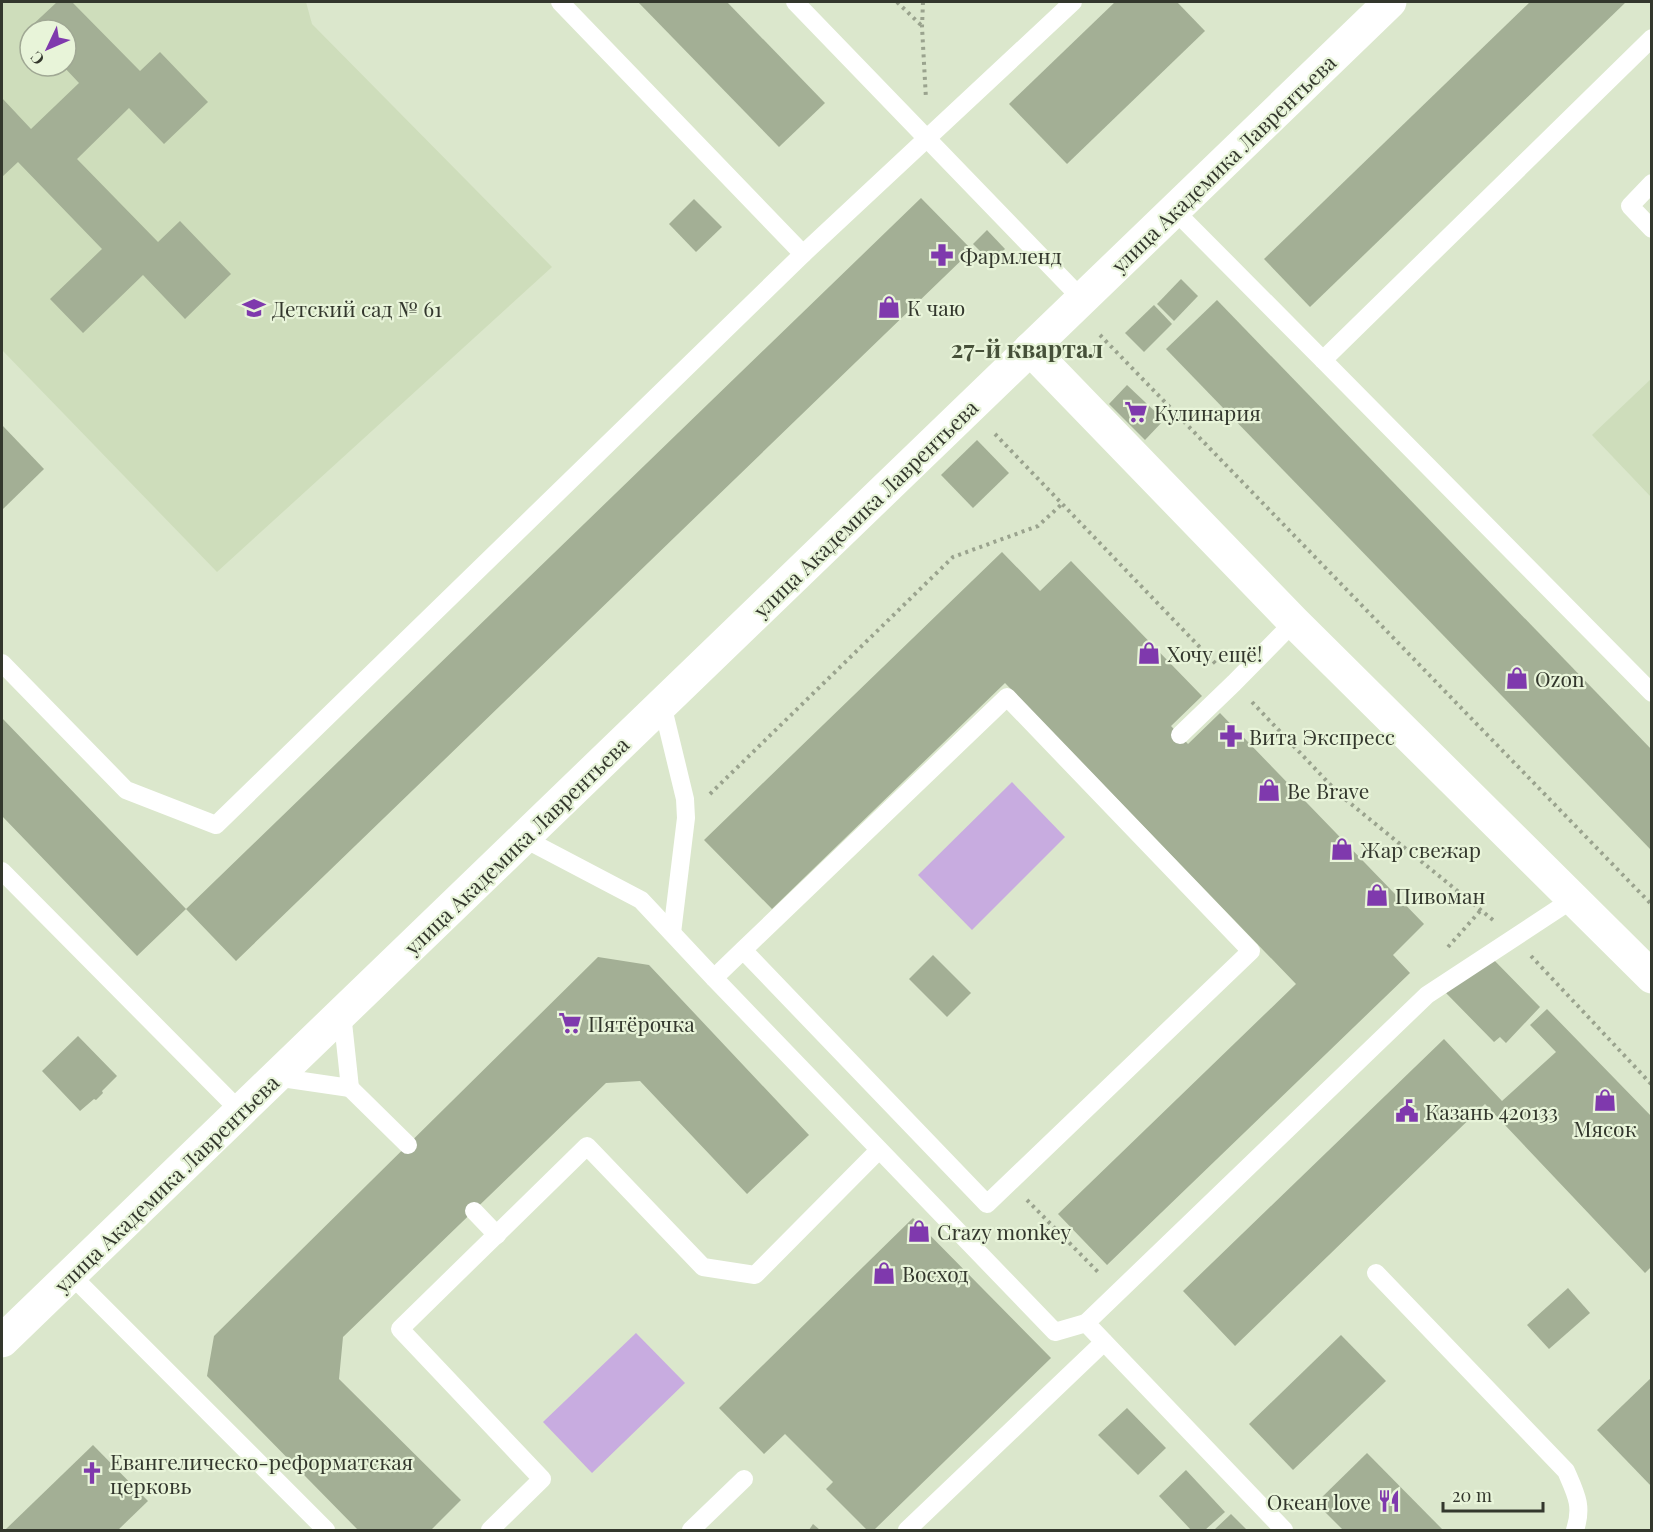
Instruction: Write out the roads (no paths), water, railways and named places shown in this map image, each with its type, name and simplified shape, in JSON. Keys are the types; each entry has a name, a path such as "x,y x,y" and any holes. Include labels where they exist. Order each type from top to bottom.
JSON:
{"street":[{"name":"улица Академика Лаврентьева","path":"2,1341 1390,2"},
{"path":"1030,349 1294,622 1652,977"}],"lane":[{"path":"560,2 803,254"},
{"path":"795,2 1082,299"},
{"path":"2,663 126,790 216,825 803,254 1073,2"},
{"path":"1323,360 1652,38"},
{"path":"1652,183 1630,206 1652,229"},
{"path":"1174,210 1652,693"},
{"path":"1180,735 1294,622"},
{"path":"714,978 743,950 1007,697 1114,802 1251,951 987,1204 743,950"},
{"path":"662,704 685,799 686,818 672,933"},
{"path":"523,838 641,900 1055,1332 1086,1323 1427,994 1574,898"},
{"path":"2,871 240,1111"},
{"path":"342,1013 350,1088"},
{"path":"275,1077 350,1088 408,1145"},
{"path":"490,1530 542,1479 400,1329 587,1146 703,1267 755,1275 879,1150"},
{"path":"474,1211 497,1235"},
{"path":"1376,1273 1566,1471 1579,1499 1579,1518 1575,1530"},
{"path":"71,1275 326,1530"},
{"path":"1086,1323 1284,1530"},
{"path":"906,1530 1104,1342"},
{"path":"691,1530 744,1479"}],"place":[{"name":"Фармленд","path":"942,255"},
{"name":"К чаю","path":"889,307"},
{"name":"Детский сад № 61","path":"254,308"},
{"name":"Кулинария","path":"1136,412"},
{"name":"Хочу ещё!","path":"1149,653"},
{"name":"Ozon","path":"1517,678"},
{"name":"Вита Экспресс","path":"1231,736"},
{"name":"Be Brave","path":"1269,790"},
{"name":"Жар свежар","path":"1342,849"},
{"name":"Пивоман","path":"1377,895"},
{"name":"Пятёрочка","path":"570,1023"},
{"name":"Мясок","path":"1605,1100"},
{"name":"Казань 420133","path":"1407,1111"},
{"name":"Crazy monkey","path":"919,1231"},
{"name":"Восход","path":"884,1273"},
{"name":"Евангелическо-реформатская церковь","path":"92,1473"},
{"name":"Океан love","path":"1389,1501"}],"district":[{"name":"27-й квартал","path":"1027,348"}]}
